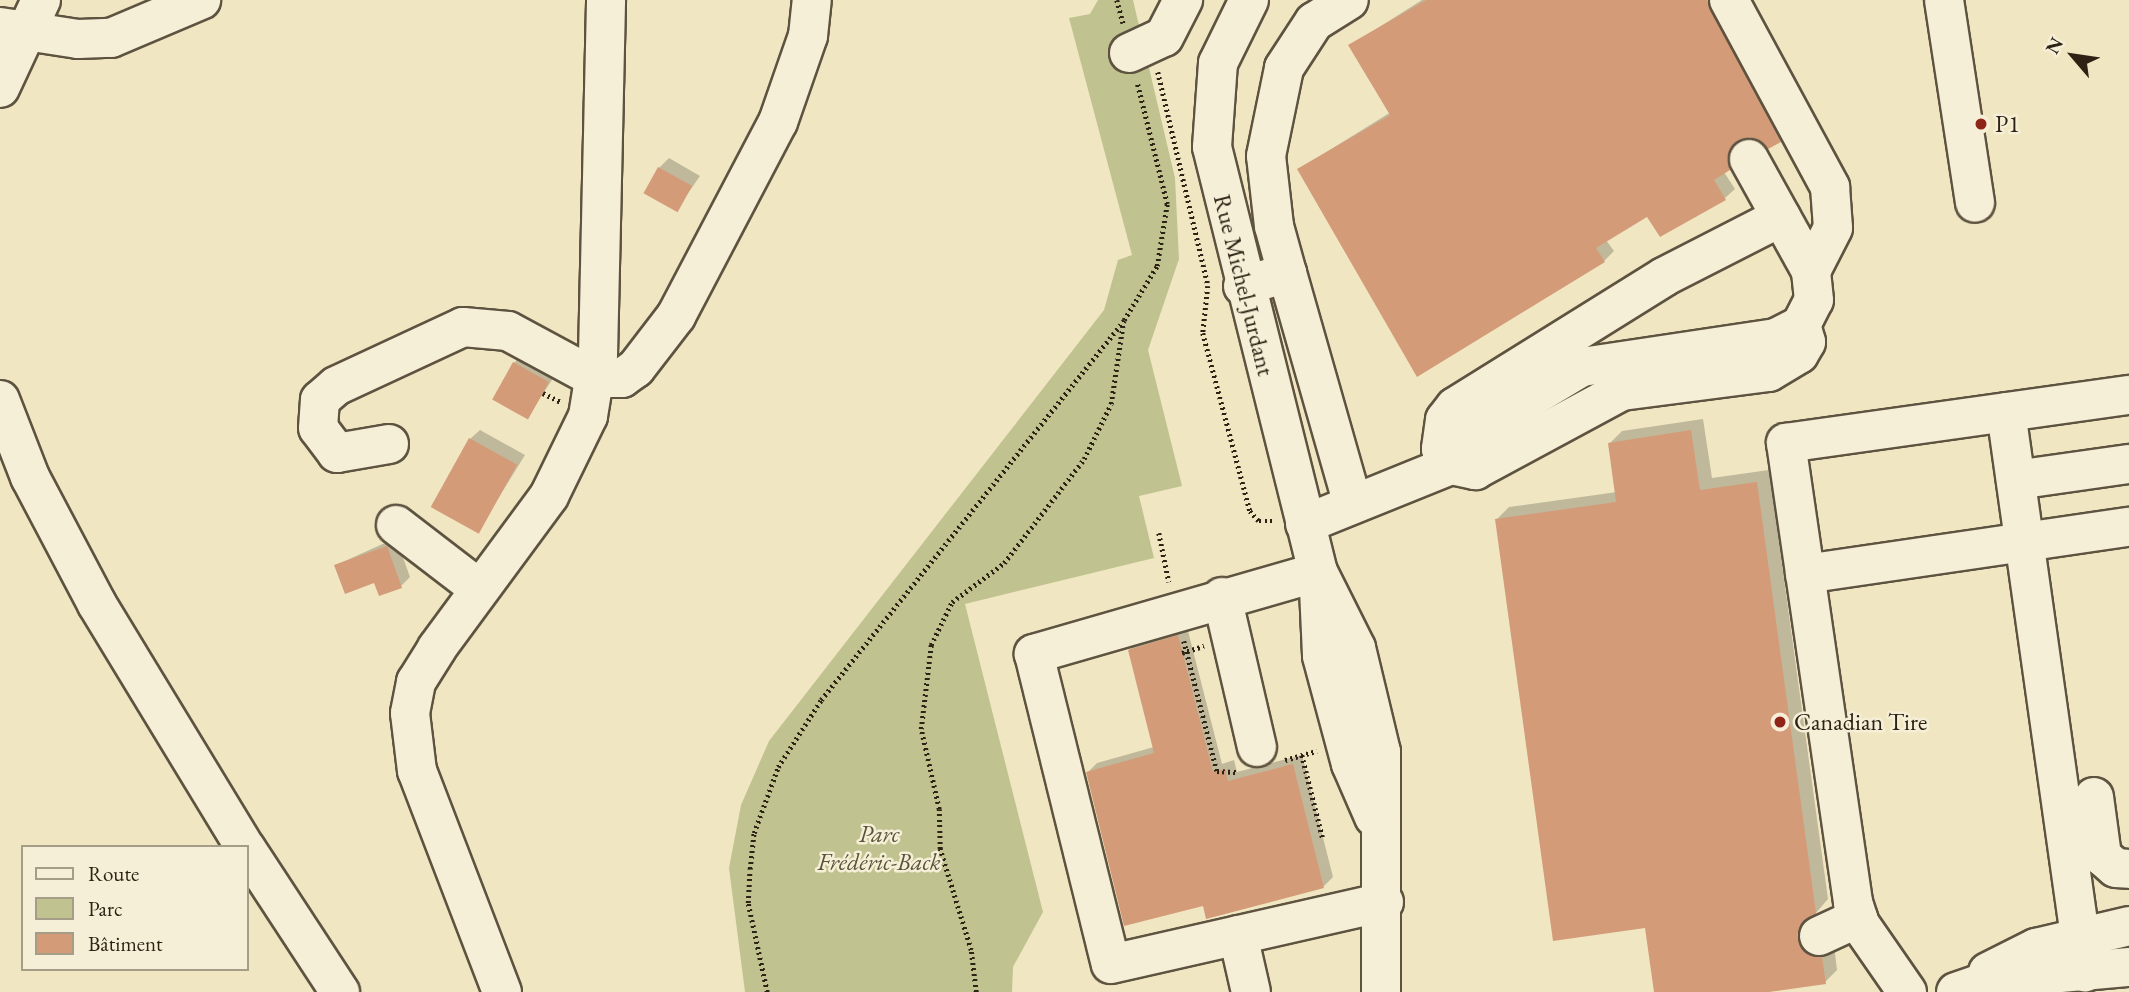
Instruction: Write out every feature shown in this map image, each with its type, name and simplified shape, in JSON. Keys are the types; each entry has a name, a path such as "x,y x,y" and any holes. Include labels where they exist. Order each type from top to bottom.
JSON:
{"street":[{"path":"0,88 22,18 78,39 111,38 201,0"},
{"path":"502,992 410,743 416,682 478,588 566,467 583,433 595,378 606,0"},
{"path":"389,444 337,453 318,428 320,400 336,386 463,327 508,331 595,378 622,378 636,368 676,316 778,122 807,36 812,0"},
{"path":"1141,49 1164,37 1183,0"},
{"name":"Rue Michel-Jurdant","path":"1249,0 1218,64 1210,126 1290,526 1318,572 1322,656 1351,764 1379,827 1384,902"},
{"path":"1349,0 1303,35 1275,94 1267,131 1268,191 1287,273 1352,501"},
{"path":"1730,0 1830,187 1831,237 1811,271"},
{"path":"1944,0 1975,203"},
{"path":"1290,526 1338,514 1352,501 1451,465 1472,433 1582,367 1776,338 1801,325 1814,300 1811,271 1749,159"},
{"path":"1451,465 1440,435 1455,407 1664,277 1781,217"},
{"path":"1243,286 1287,273"},
{"path":"1907,992 1858,918 1786,443 2129,395"},
{"path":"0,400 30,477 97,604 244,845"},
{"path":"2006,412 2082,955"},
{"path":"2016,480 2129,464"},
{"path":"396,525 478,588"},
{"path":"1805,574 2129,527"},
{"path":"1318,572 1222,597 1034,654 1105,978 1238,935 1384,902 1381,992"},
{"path":"1222,597 1257,747"},
{"path":"2094,797 2102,856 2116,868 2129,869"},
{"path":"248,852 340,992"},
{"path":"1819,936 1858,918"},
{"path":"2082,955 2129,926"},
{"path":"1238,935 1251,992"},
{"path":"1963,989 2024,952 2082,955 2129,967"}],"path":[{"path":"1117,0 1141,49 1208,286 1203,333 1250,510 1259,521 1272,518 1290,526"},
{"path":"767,992 748,903 754,833 778,767 821,700 1124,320 1157,266 1167,225 1141,49"},
{"path":"976,992 971,950 940,849 921,729 931,645 952,602 1004,563 1084,458 1111,404 1124,320"},
{"path":"1159,533 1172,593"},
{"path":"1182,653 1201,647"},
{"path":"1302,755 1323,839"}],"green space":[{"name":"Parc Frédéric-Back","path":"1098,0 1133,0 1175,178 1179,259 1148,350 1182,486 1139,496 1154,558 965,604 1043,912 1013,967 1012,992 745,992 729,868 741,805 769,741 1104,310 1118,260 1132,255 1069,18 1090,14"}],"building":[{"path":"1426,0 1707,0 1781,142 1768,149 1750,137 1738,140 1727,158 1730,170 1714,180 1726,200 1660,237 1647,217 1596,248 1605,262 1417,377 1297,169 1390,115 1348,45"},
{"path":"658,167 692,186 678,212 643,193"},
{"path":"513,362 549,382 528,419 492,400"},
{"path":"1691,430 1700,490 1757,482 1816,913 1797,935 1806,953 1822,957 1826,984 1769,992 1654,992 1645,928 1553,941 1495,519 1616,502 1608,443"},
{"path":"469,438 517,465 479,534 431,507"},
{"path":"387,546 402,588 379,596 374,583 345,594 334,565"},
{"path":"1178,635 1213,772 1225,769 1228,781 1293,764 1324,888 1206,919 1203,906 1124,926 1086,772 1154,753 1128,650"}],"place":[{"name":"P1","path":"1981,124"},
{"name":"Canadian Tire","path":"1780,722"}]}
